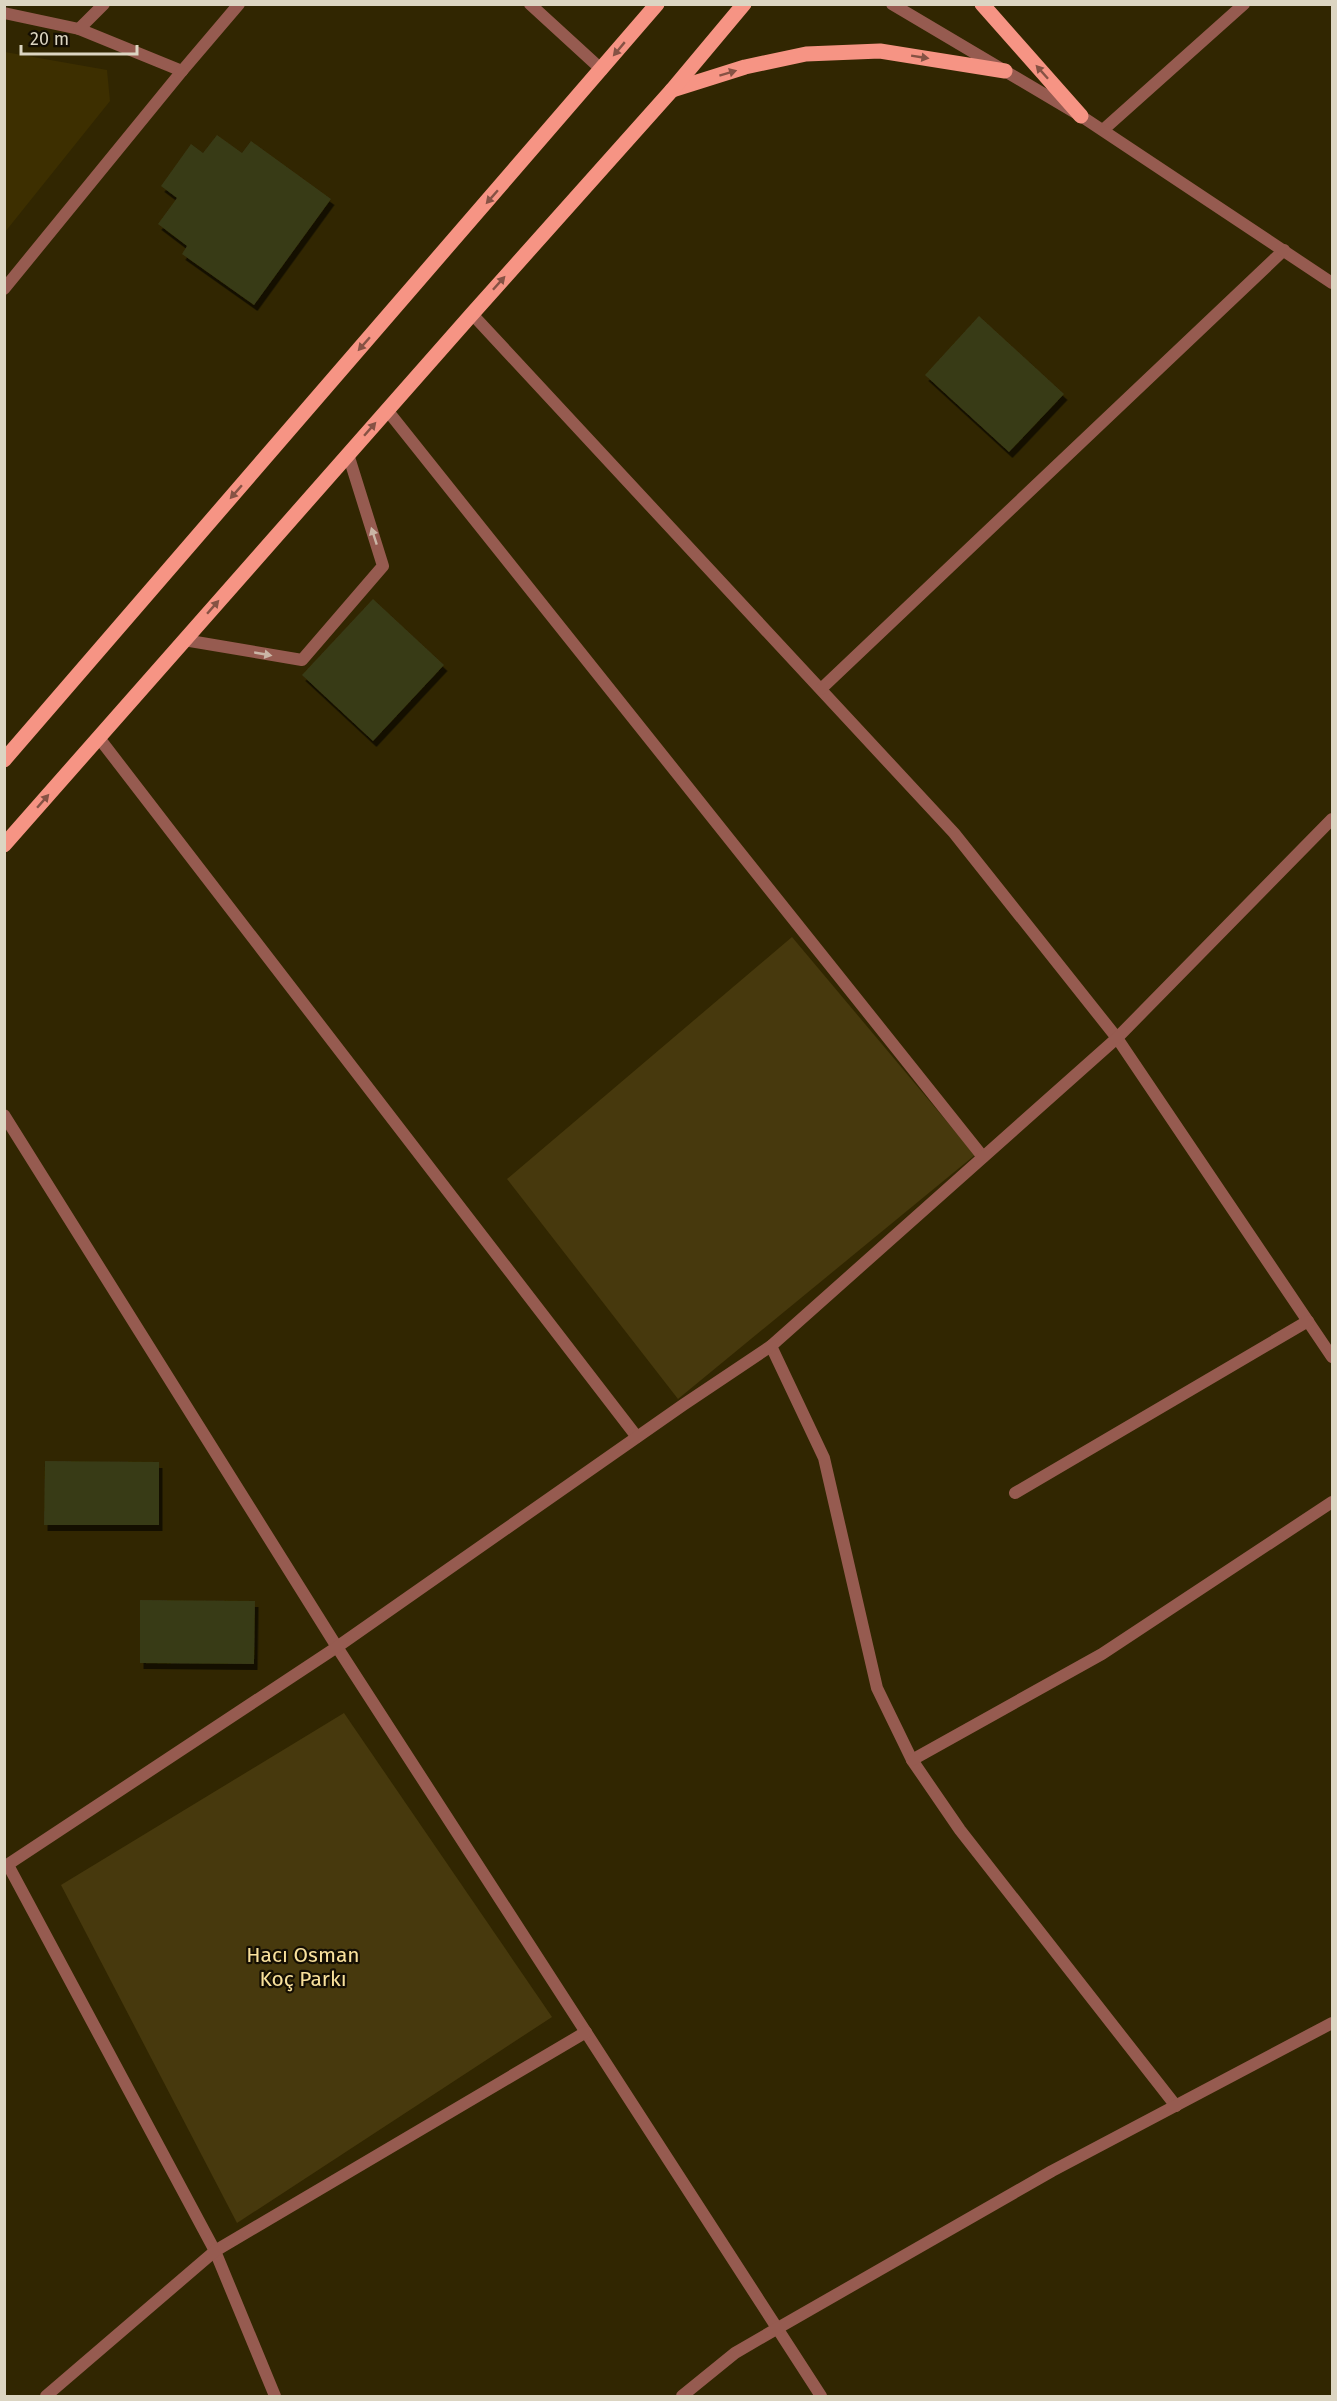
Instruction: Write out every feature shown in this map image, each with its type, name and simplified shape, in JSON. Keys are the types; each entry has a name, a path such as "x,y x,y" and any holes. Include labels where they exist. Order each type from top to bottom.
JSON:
{"main road":[{"path":"4,760 657,4"},
{"path":"4,845 672,90 744,4"},
{"path":"982,4 1081,116"},
{"path":"672,90 746,67 806,54 880,51 1005,71"}],"street":[{"path":"79,29 104,4"},
{"path":"4,289 239,4"},
{"path":"530,4 602,70"},
{"path":"892,4 1081,116 1332,283"},
{"path":"1103,130 1244,4"},
{"path":"4,12 79,29 182,71"},
{"path":"821,690 1284,250"},
{"path":"472,314 954,833 1117,1038 1332,1357"},
{"path":"387,410 983,1157"},
{"path":"184,640 302,660 383,566 348,454"},
{"path":"99,738 637,1437"},
{"path":"275,2397 215,2251 6,1866 337,1647 771,1346 1117,1038 1331,823"},
{"path":"4,1115 337,1647 821,2397"},
{"path":"1015,1493 1308,1321"},
{"path":"771,1346 824,1458 877,1688 912,1760 960,1830 1176,2106"},
{"path":"912,1760 1101,1654 1332,1502"},
{"path":"682,2397 735,2353 778,2328 1052,2172 1331,2027"},
{"path":"46,2397 215,2251 586,2032"}],"shaded area":[{"path":"5,52 107,70 110,101 5,232"}],"green space":[{"path":"792,937 975,1155 678,1399 507,1179"},
{"name":"Hacı Osman Koç Parkı","path":"344,1713 552,2017 237,2223 61,1885"}],"building":[{"path":"217,135 242,153 251,141 331,199 254,305 182,254 187,246 158,224 177,198 161,186 191,144 203,153"},
{"path":"979,316 1064,394 1009,452 925,375"},
{"path":"373,599 444,665 373,741 302,675"},
{"path":"45,1461 159,1462 159,1525 44,1525"},
{"path":"140,1600 255,1601 254,1664 140,1663"}]}
